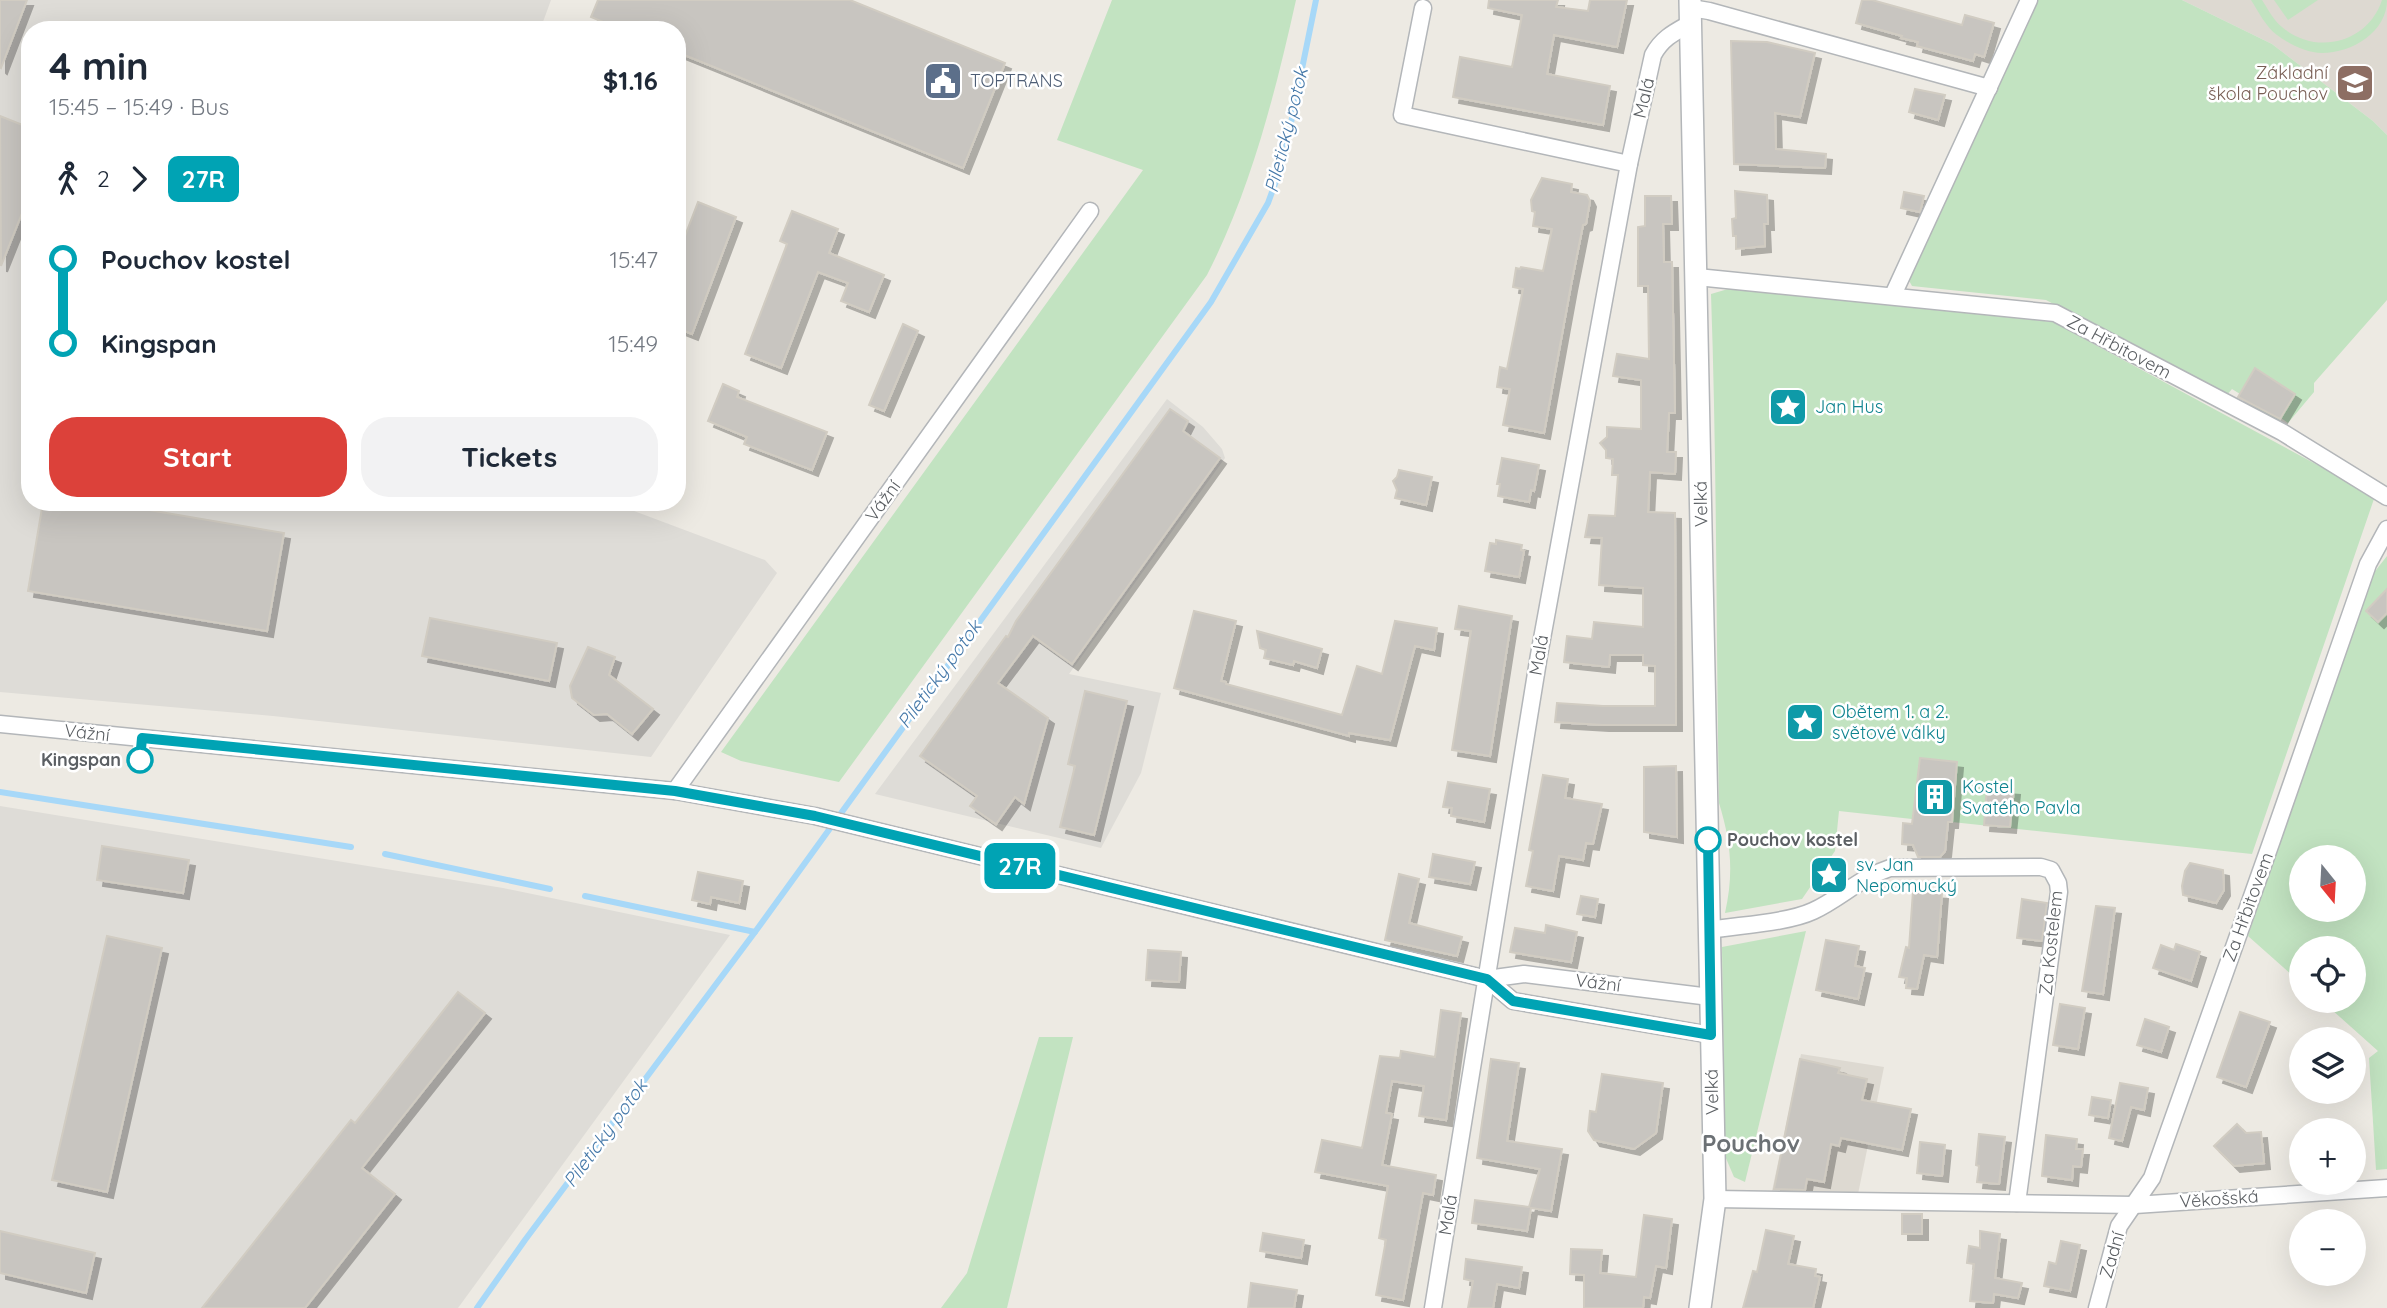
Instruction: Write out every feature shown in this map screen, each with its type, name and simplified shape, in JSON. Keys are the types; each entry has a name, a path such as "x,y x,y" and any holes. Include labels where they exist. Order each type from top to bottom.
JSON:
{"street":[{"path":"1894,295 2029,0"},
{"path":"1423,8 1402,115 1629,164"},
{"path":"1691,10 1989,88"},
{"name":"Malá","path":"1433,1308 1539,654 1629,164 1653,55 1658,45 1691,10"},
{"name":"Velká","path":"1691,10 1715,1199 1700,1308"},
{"name":"Vážní","path":"675,791 1090,211"},
{"name":"Za Hřbitovem","path":"1697,277 2055,313 2282,432 2387,496"},
{"name":"Za Hřbitovem","path":"2135,1205 2152,1178 2368,564 2387,529"},
{"name":"Vážní","path":"0,724 675,791 855,825 1487,979 1524,974 1710,997"},
{"name":"Za Kostelem","path":"1710,930 1814,911 1873,873 1890,868 2041,867 2051,870 2058,883 2059,892 2017,1203"},
{"name":"Vážní","path":"1487,979 1513,1001 1711,1035"},
{"name":"Věkošská","path":"2135,1205 2387,1188"},
{"path":"1715,1199 2135,1205"},
{"name":"Zadní","path":"2097,1308 2119,1226 2135,1205"}],"shaded area":[{"path":"0,0 551,0 543,21 21,21 21,511 634,511 765,560 777,573 651,757 273,716 0,692"},
{"name":"Základní škola Pouchov","path":"2182,0 2387,0 2387,135 2373,121 2272,44"},
{"path":"1167,399 1203,427 1222,449 1225,458 1069,674 1161,693 1141,773 1101,848 875,794"},
{"path":"0,806 503,888 730,935 458,1308 0,1308"},
{"path":"1801,1054 1884,1067 1858,1194 1807,1196 1772,1191"}],"green space":[{"path":"1112,0 1296,0 1249,175 1237,209 1207,275 839,782 741,761 721,752 1143,170 1057,140"},
{"path":"2035,0 2182,0 2272,44 2373,121 2387,135 2387,300 2314,383 2314,392 2288,423 2281,418 2279,422 2238,397 2240,394 2232,389 2226,396 2046,300 1912,286 1907,277"},
{"path":"2251,0 2262,0 2279,24 2295,36 2325,43 2340,41 2353,35 2375,15 2382,0 2387,0 2381,22 2366,38 2345,49 2322,53 2298,47 2277,35"},
{"path":"2274,0 2318,0 2288,20"},
{"path":"1728,289 2053,322 2375,496 2252,854 1952,822 1957,774 1919,770 1912,819 1839,811 1835,851 1802,899 1725,913 1730,871 1729,844 1719,803 1711,294"},
{"path":"2387,556 2387,1169 2376,1170 2369,1058 2378,1051 2366,1040 2366,1027 2351,1027 2335,1013 2366,1013 2366,936 2289,936 2289,972 2248,936 2365,584"},
{"path":"1806,931 1745,1182 1734,1177 1725,1156 1722,947"},
{"path":"1039,1037 1073,1037 1007,1308 941,1308 967,1273"}],"building":[{"path":"0,0 27,0 1,68 0,67"},
{"path":"598,0 850,0 1005,63 963,168 686,56 686,21 601,21 591,17"},
{"path":"1489,0 1558,0 1556,7 1588,11 1590,0 1627,0 1617,47 1554,35 1547,74 1610,86 1603,125 1453,97 1460,57 1512,67 1522,15 1488,8"},
{"path":"1862,0 1872,0 1962,25 1965,15 1994,23 1984,57 1975,54 1973,61 1917,46 1918,42 1856,23"},
{"path":"1731,41 1767,42 1815,53 1800,117 1775,113 1776,149 1826,154 1825,168 1734,164"},
{"path":"1915,89 1945,95 1938,120 1909,112"},
{"path":"0,116 21,124 21,216 1,266"},
{"path":"1542,178 1572,184 1571,192 1587,195 1590,201 1571,285 1544,433 1503,425 1510,389 1497,387 1500,367 1507,369 1523,289 1513,287 1516,268 1543,271 1552,229 1533,226 1535,212 1532,211 1531,200"},
{"path":"1735,191 1767,195 1768,224 1764,224 1765,246 1736,249 1732,219 1736,218"},
{"path":"1904,192 1924,196 1920,212 1901,208"},
{"path":"1645,196 1671,196 1672,224 1663,224 1664,262 1672,262 1675,413 1669,413 1667,452 1676,452 1675,474 1650,472 1648,512 1675,513 1676,725 1555,722 1557,703 1655,706 1655,666 1643,665 1643,655 1610,655 1609,667 1564,662 1567,636 1592,639 1594,622 1643,627 1643,588 1599,585 1602,538 1585,537 1589,515 1615,516 1618,475 1612,475 1613,459 1606,458 1606,450 1600,443 1607,437 1607,427 1641,429 1641,380 1613,376 1617,354 1649,359 1648,286 1638,286 1638,227 1645,226"},
{"path":"698,202 736,217 692,334 686,332 686,233"},
{"path":"792,211 838,229 829,253 884,275 869,312 841,301 848,283 818,272 781,368 745,354 787,244 780,241"},
{"path":"903,324 918,331 884,411 869,405"},
{"path":"2255,368 2295,394 2280,419 2238,397"},
{"path":"723,384 739,391 737,397 827,432 812,470 744,444 747,437 708,421"},
{"path":"1170,409 1188,421 1183,431 1220,458 1072,664 1033,636 998,683 1048,718 1024,804 1015,797 996,824 970,806 977,796 920,756"},
{"path":"1502,458 1539,465 1529,502 1498,496 1500,484 1497,484"},
{"path":"1399,470 1432,477 1426,505 1395,498 1397,490 1393,481"},
{"path":"41,511 155,511 284,533 267,631 28,591"},
{"path":"1496,540 1522,545 1521,550 1524,551 1519,577 1485,571 1490,543 1496,544"},
{"path":"2387,589 2387,613 2378,622 2366,611"},
{"path":"1459,606 1512,616 1490,756 1452,750 1471,631 1455,629"},
{"path":"1194,611 1236,621 1221,681 1342,715 1357,666 1382,674 1395,621 1437,628 1434,650 1415,646 1390,740 1349,733 1349,736 1174,688"},
{"path":"430,618 557,643 549,681 422,656"},
{"path":"1257,631 1322,649 1317,668 1294,661 1293,665 1264,658 1266,650 1260,648"},
{"path":"588,647 615,657 609,675 653,709 632,734 607,714 594,715 572,698 570,686"},
{"path":"1085,691 1127,701 1094,835 1060,827 1075,766 1068,764"},
{"name":"Kostel Svatého Pavla","path":"1920,758 1957,762 1952,822 1948,822 1945,851 1940,857 1918,857 1913,845 1902,844 1903,823 1912,824"},
{"path":"1676,766 1677,837 1644,832 1644,767"},
{"path":"1543,775 1568,779 1565,798 1602,804 1593,844 1586,843 1583,860 1559,856 1553,891 1526,886 1533,851 1529,850"},
{"path":"1448,782 1490,789 1484,822 1451,816 1452,808 1443,807"},
{"path":"1987,787 2014,789 2010,827 1984,825"},
{"path":"102,846 189,860 183,893 97,880"},
{"path":"1433,854 1475,862 1470,884 1429,877"},
{"path":"2190,863 2223,870 2224,890 2216,903 2183,895 2185,871"},
{"path":"698,872 743,881 739,903 711,897 710,904 692,900"},
{"path":"1399,874 1419,879 1409,923 1462,937 1457,956 1385,940"},
{"path":"1913,891 1942,893 1937,957 1924,955 1917,989 1906,988 1907,978 1899,977 1906,947 1909,948"},
{"path":"1581,896 1598,899 1595,917 1577,914"},
{"path":"2022,899 2047,903 2042,941 2017,938"},
{"path":"2096,906 2115,908 2103,994 2082,991"},
{"path":"1546,925 1577,932 1571,962 1510,952 1515,928 1545,933"},
{"path":"107,936 162,948 107,1192 52,1180"},
{"path":"1826,940 1859,946 1855,966 1865,968 1858,999 1816,990"},
{"path":"2176,944 2200,952 2191,981 2153,968 2161,945 2174,950"},
{"path":"1148,950 1181,952 1179,982 1146,980"},
{"path":"458,992 485,1013 362,1168 395,1194 305,1308 202,1308 351,1120 355,1123"},
{"path":"2060,1004 2085,1008 2078,1049 2053,1045"},
{"path":"1441,1010 1461,1013 1446,1120 1419,1116 1424,1086 1392,1081 1386,1113 1392,1114 1382,1165 1436,1175 1433,1195 1423,1193 1403,1300 1376,1295 1386,1240 1379,1238 1388,1186 1315,1172 1322,1140 1362,1148 1380,1056 1400,1058 1401,1051 1435,1057"},
{"path":"2240,1012 2270,1022 2246,1087 2217,1077"},
{"path":"2145,1019 2169,1027 2161,1052 2137,1045"},
{"path":"1491,1059 1519,1063 1507,1141 1562,1149 1551,1211 1531,1208 1527,1231 1472,1223 1475,1200 1529,1207 1540,1169 1477,1158"},
{"path":"1800,1059 1840,1068 1838,1073 1867,1079 1862,1100 1911,1109 1902,1150 1841,1138 1839,1146 1831,1144 1824,1182 1807,1179 1805,1190 1774,1189"},
{"path":"1602,1074 1663,1083 1656,1133 1634,1149 1594,1140 1588,1131 1590,1111 1596,1112"},
{"path":"2120,1083 2148,1088 2144,1110 2131,1107 2122,1141 2109,1138"},
{"path":"2092,1097 2111,1100 2108,1118 2089,1115"},
{"path":"2237,1124 2246,1133 2261,1132 2264,1163 2234,1166 2214,1146"},
{"path":"1979,1134 2005,1137 1999,1184 1977,1182"},
{"path":"2046,1135 2077,1139 2076,1149 2083,1149 2081,1167 2073,1166 2072,1180 2042,1176"},
{"path":"1920,1142 1945,1145 1942,1176 1917,1173"},
{"path":"1902,1214 1922,1214 1922,1234 1902,1234"},
{"path":"1644,1215 1672,1219 1666,1268 1656,1266 1650,1298 1644,1297 1643,1308 1584,1308 1584,1275 1570,1274 1571,1249 1602,1250 1600,1273 1636,1277"},
{"path":"1766,1230 1794,1236 1788,1264 1816,1269 1815,1276 1820,1277 1813,1308 1743,1308 1753,1271 1757,1272"},
{"path":"0,1231 95,1253 86,1293 0,1273"},
{"path":"1980,1231 2000,1234 1995,1278 2022,1283 2018,1298 1994,1294 1993,1303 1970,1301 1974,1264 1967,1263 1969,1246 1980,1248"},
{"path":"1263,1233 1304,1240 1301,1258 1260,1251"},
{"path":"2061,1241 2080,1245 2070,1291 2044,1286 2049,1262 2056,1264"},
{"path":"1466,1259 1522,1267 1519,1288 1497,1284 1493,1308 1468,1308 1473,1281 1464,1279"},
{"path":"1251,1283 1297,1290 1294,1308 1248,1308"}],"waterway":[{"name":"Piletický potok","path":"477,1308 755,932 1211,302 1268,203 1283,162 1316,0"},
{"path":"0,792 351,847"},
{"path":"385,854 550,889"},
{"path":"585,896 755,932"}],"bus line":[{"name":"27R","path":"140,760 142,738 675,791 815,816 1487,979 1513,1001 1711,1035 1708,840"}],"place":[{"name":"TOPTRANS","path":"943,81"},
{"name":"Základní škola Pouchov","path":"2355,83"},
{"name":"Jan Hus","path":"1788,407"},
{"name":"Obětem 1. a 2. světové války","path":"1805,722"},
{"name":"Kingspan","path":"140,760"},
{"name":"Kostel Svatého Pavla","path":"1935,797"},
{"name":"Pouchov kostel","path":"1708,840"},
{"name":"sv. Jan Nepomucký","path":"1829,875"}],"district":[{"name":"Pouchov","path":"1751,1144"}]}
